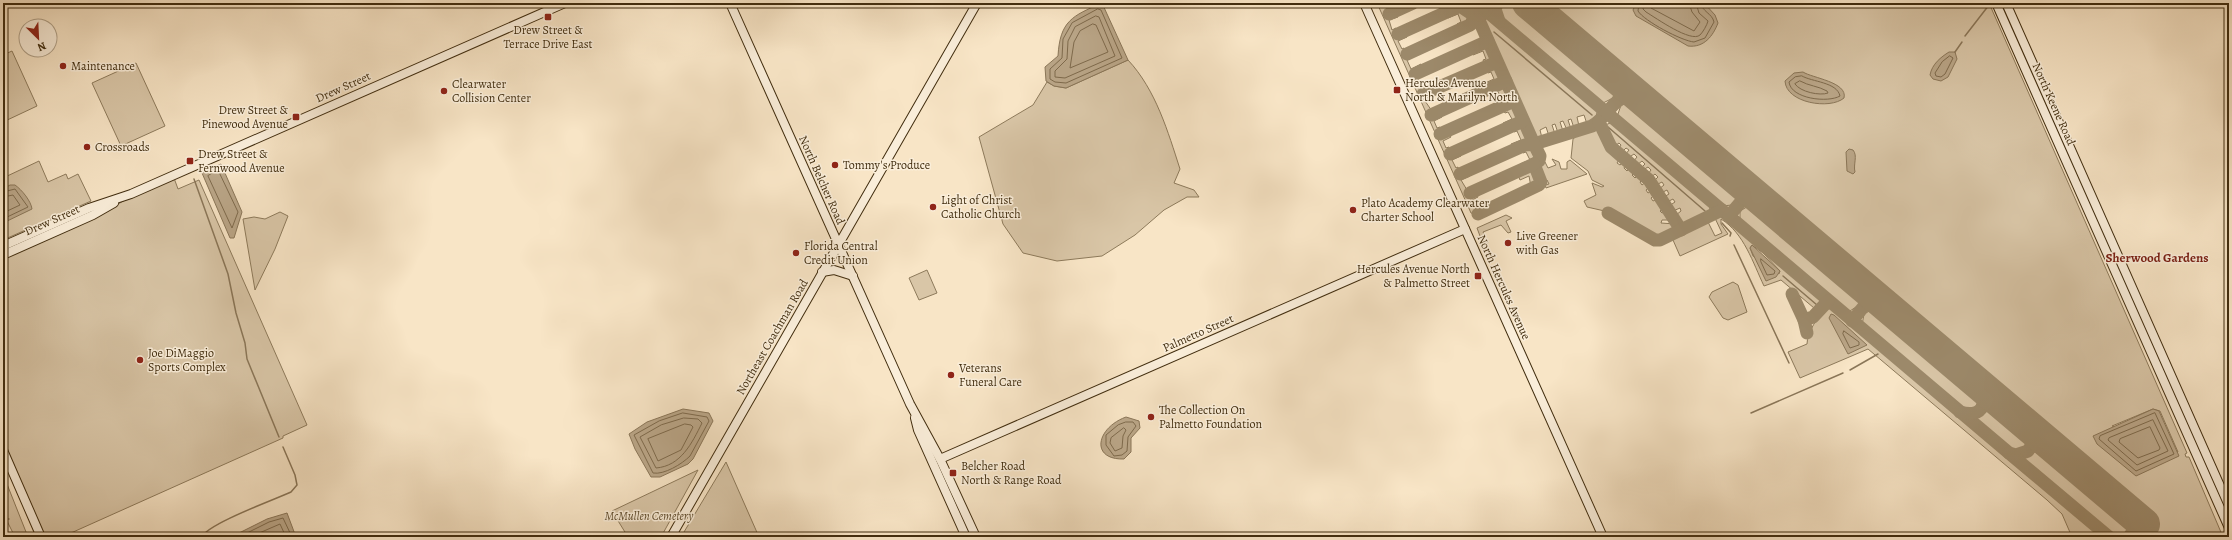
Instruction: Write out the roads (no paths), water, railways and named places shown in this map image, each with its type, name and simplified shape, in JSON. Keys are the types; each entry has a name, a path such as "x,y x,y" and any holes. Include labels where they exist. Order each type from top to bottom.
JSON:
{"main road":[{"name":"Drew Street","path":"3,256 93,215 131,194 566,3"},
{"name":"North Belcher Road","path":"730,3 913,410 940,459 976,537"},
{"name":"Northeast Coachman Road","path":"671,537 977,3"},
{"name":"North Hercules Avenue","path":"1364,3 1603,537"},
{"name":"North Keene Road","path":"1996,3 2229,528"},
{"name":"North Keene Road","path":"2006,3 2229,506"},
{"name":"Drew Street","path":"3,246 89,208 131,194"},
{"name":"Palmetto Street","path":"940,459 1465,229"},
{"path":"822,272 834,270 843,271 852,276"},
{"name":"North Belcher Road","path":"913,410 918,430 966,537"},
{"path":"3,450 41,537"}],"water":[{"path":"1102,3 1128,60 1066,88 1054,86 1046,81 1045,67 1058,56 1059,44 1065,27 1075,16"},
{"path":"1636,3 1704,3 1715,15 1718,23 1711,37 1699,45 1688,46 1636,16 1633,10"},
{"path":"1949,52 1955,52 1957,59 1948,77 1941,81 1933,79 1930,75 1933,67"},
{"path":"1803,72 1835,84 1841,88 1844,93 1844,98 1829,104 1819,104 1800,99 1793,95 1787,89 1785,81 1794,73"},
{"path":"1849,149 1853,150 1855,155 1855,172 1853,174 1847,171 1846,152"},
{"path":"221,164 242,212 234,238 230,238 202,173"},
{"path":"10,185 15,185 23,193 28,199 32,209 3,223 3,189"},
{"path":"1752,245 1780,271 1776,277 1766,281 1750,248"},
{"path":"1831,314 1867,345 1848,354 1829,318"},
{"path":"683,409 709,413 713,421 693,459 688,464 660,477 651,477 635,449 629,434 647,422"},
{"path":"2153,409 2159,411 2179,456 2136,476 2097,444 2093,436"},
{"path":"1126,417 1139,421 1140,428 1131,438 1131,452 1124,459 1113,458 1106,454 1102,449 1101,442 1103,435 1108,428"},
{"path":"287,513 296,537 231,537 267,519"}],"waterway":[{"path":"1965,36 1989,5"},
{"path":"1494,32 1592,115"},
{"path":"1955,52 1962,42"},
{"path":"1608,127 1705,211"},
{"path":"194,179 228,274 236,313 245,343 247,359 279,437"},
{"path":"1722,223 1731,233 1730,236"},
{"path":"1734,245 1789,363"},
{"path":"1783,276 1817,305"},
{"path":"1850,370 1878,354"},
{"path":"1751,413 1843,373"},
{"path":"202,537 216,525 291,492 297,485 295,475 283,447"}],"place":[{"name":"Drew Street & Terrace Drive East","path":"548,17"},
{"name":"Maintenance","path":"63,66"},
{"name":"Hercules Avenue North & Marilyn North","path":"1397,90"},
{"name":"Clearwater Collision Center","path":"444,91"},
{"name":"Drew Street & Pinewood Avenue","path":"296,117"},
{"name":"Crossroads","path":"87,147"},
{"name":"Drew Street & Fernwood Avenue","path":"190,161"},
{"name":"Tommy's Produce","path":"835,165"},
{"name":"Light of Christ Catholic Church","path":"933,207"},
{"name":"Plato Academy Clearwater Charter School","path":"1353,210"},
{"name":"Live Greener with Gas","path":"1508,243"},
{"name":"Florida Central Credit Union","path":"796,253"},
{"name":"Hercules Avenue North & Palmetto Street","path":"1478,276"},
{"name":"Joe DiMaggio Sports Complex","path":"140,360"},
{"name":"Veterans Funeral Care","path":"951,375"},
{"name":"The Collection On Palmetto Foundation","path":"1151,417"},
{"name":"Belcher Road North & Range Road","path":"953,473"}],"district":[{"name":"Sherwood Gardens","path":"2157,257"}],"park label":[{"name":"McMullen Cemetery","path":"649,516"}]}
